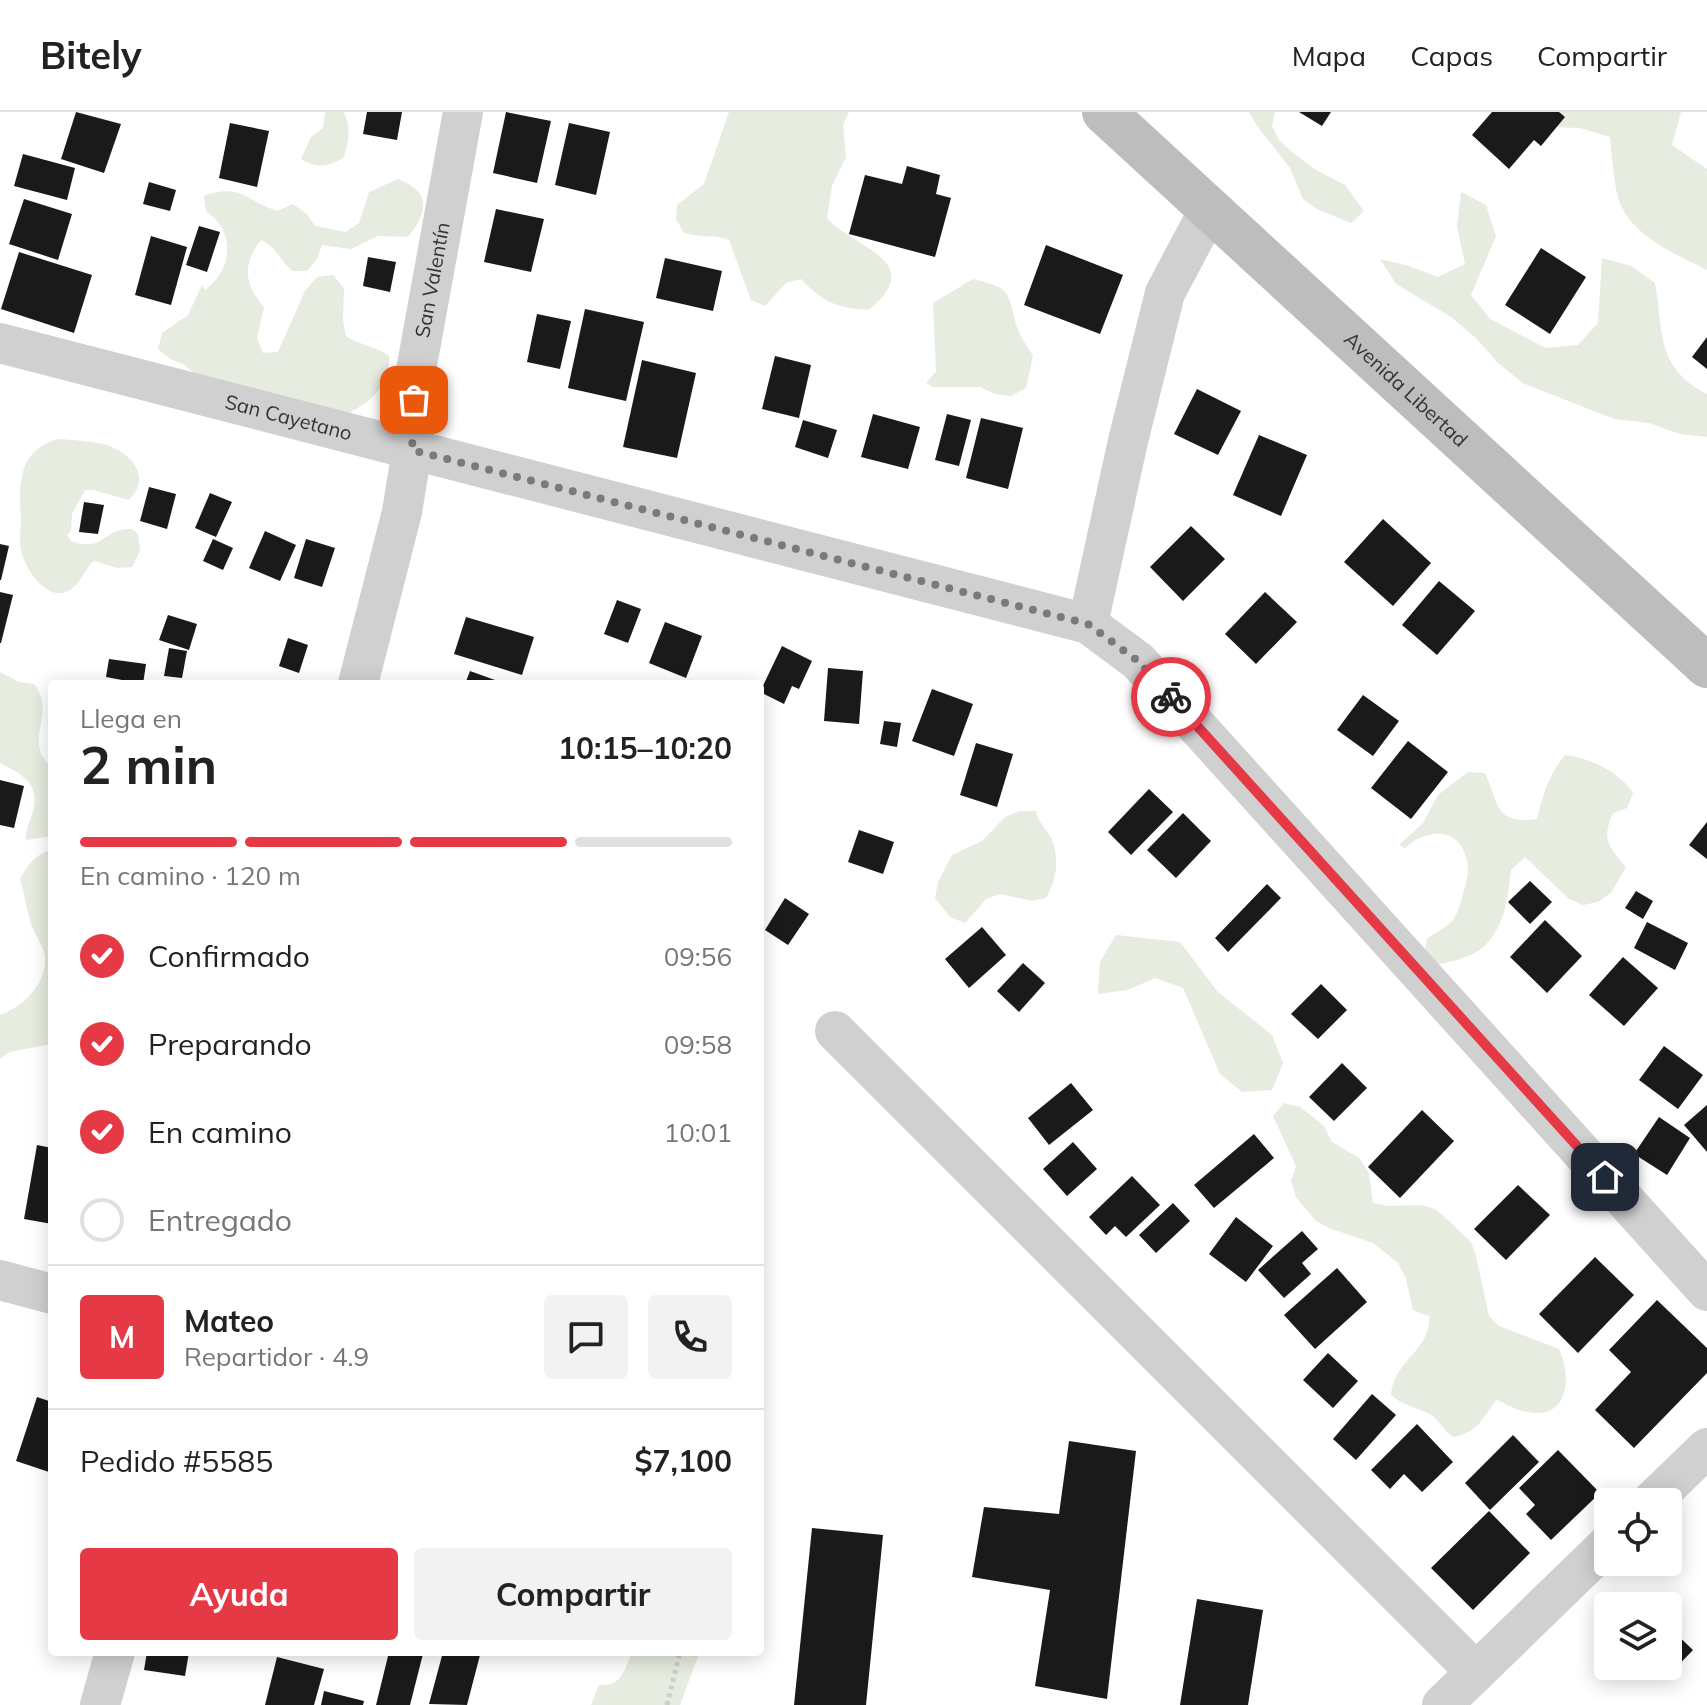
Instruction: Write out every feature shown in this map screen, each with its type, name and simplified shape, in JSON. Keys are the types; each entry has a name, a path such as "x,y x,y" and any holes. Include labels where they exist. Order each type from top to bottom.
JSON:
{"main road":[{"name":"Avenida Libertad","path":"1104,112 1707,666"}],"street":[{"name":"San Valentín","path":"359,680 402,512 412,450 415,376 463,112"},
{"path":"1088,624 1128,441 1165,293 1209,210"},
{"name":"San Cayetano","path":"0,343 1088,624 1138,661 1707,1291"},
{"path":"835,1031 1476,1672"},
{"path":"0,1280 48,1293"},
{"path":"1666,1488 1707,1448"},
{"path":"1442,1705 1594,1558"},
{"path":"100,1705 114,1656"}],"path":[{"path":"667,1705 679,1656"}],"shaded area":[{"path":"325,112 344,112 348,123 348,140 344,157 328,165 318,165 301,159 311,137 323,128"},
{"path":"729,112 849,112 843,125 846,157 832,186 827,218 838,229 880,256 889,267 891,279 885,293 869,310 832,303 801,279 786,283 765,306 751,300 729,240 684,233 676,219 677,205 704,184"},
{"path":"1249,112 1275,112 1272,126 1279,140 1316,170 1345,185 1364,211 1351,223 1317,209 1303,199 1290,168"},
{"path":"1519,112 1681,112 1672,145 1707,169 1707,270 1653,241 1631,221 1617,194 1610,137 1580,128 1548,127"},
{"path":"398,179 416,190 423,203 420,219 408,237 378,236 351,249 322,245 317,259 307,271 292,271 261,240 248,266 252,291 264,307 257,338 263,353 278,352 305,291 317,277 333,275 344,288 346,336 389,356 383,384 364,404 346,415 219,394 183,364 170,359 158,349 162,333 188,315 202,285 205,290 221,272 226,261 226,240 216,220 206,211 204,196 216,192 235,192 277,211 293,204 306,213 315,226 346,232 359,223 369,192"},
{"path":"1461,192 1486,205 1496,236 1471,295 1490,319 1546,348 1578,345 1598,323 1602,258 1631,266 1655,283 1662,333 1670,360 1678,372 1707,394 1707,437 1680,434 1649,423 1614,419 1523,383 1451,317 1396,284 1380,259 1438,277 1465,264 1457,226"},
{"path":"973,279 1006,293 1018,331 1033,356 1026,388 1011,396 995,394 980,387 933,387 926,383 936,371 933,303"},
{"path":"58,439 113,447 129,458 138,474 136,491 129,500 85,490 72,514 71,531 67,535 71,541 91,544 122,529 132,529 138,534 140,551 132,567 117,568 94,561 71,590 58,593 43,587 23,557 20,546 20,494 28,460 45,444"},
{"path":"0,672 19,682 34,684 42,700 39,744 48,764 48,837 26,840 34,805 33,789 17,772 0,763"},
{"path":"1565,755 1604,767 1633,793 1627,808 1613,813 1608,830 1611,848 1626,867 1611,893 1598,902 1583,905 1569,899 1525,857 1511,870 1503,915 1487,944 1468,956 1435,965 1424,954 1427,939 1455,916 1467,880 1467,861 1457,841 1442,834 1423,837 1405,848 1399,845 1423,823 1438,795 1468,772 1485,773 1496,802 1505,815 1513,819 1537,819 1547,785"},
{"path":"1020,811 1036,811 1054,847 1056,870 1046,898 1032,901 1000,894 986,899 965,923 950,917 935,898 938,882 952,855 982,841 1005,817"},
{"path":"48,851 48,1045 10,1052 0,1059 0,1015 31,994 44,969 44,951 31,923 20,879 41,854"},
{"path":"1116,935 1180,942 1218,992 1272,1035 1283,1063 1272,1090 1242,1092 1220,1074 1183,988 1155,978 1128,990 1098,994 1100,962"},
{"path":"1284,1103 1300,1107 1324,1126 1332,1142 1359,1158 1369,1173 1373,1203 1421,1205 1435,1209 1471,1242 1489,1316 1499,1326 1559,1349 1566,1383 1559,1403 1542,1413 1516,1409 1497,1400 1475,1428 1453,1437 1434,1417 1391,1395 1399,1372 1425,1337 1429,1314 1413,1310 1406,1279 1398,1263 1373,1243 1316,1221 1296,1197 1291,1181 1296,1166 1273,1116"},
{"path":"630,1656 698,1656 680,1705 591,1705 599,1685 612,1684"}],"building":[{"path":"76,112 121,124 104,173 61,159"},
{"path":"367,112 402,112 397,140 363,134"},
{"path":"506,112 551,121 537,183 493,173"},
{"path":"1299,112 1331,112 1322,126"},
{"path":"1492,112 1559,112 1565,117 1541,146 1534,140 1509,169 1472,135"},
{"path":"230,123 269,131 257,187 219,178"},
{"path":"569,123 610,132 596,195 555,185"},
{"path":"23,154 75,168 67,200 14,186"},
{"path":"907,166 940,175 936,194 951,198 935,257 849,234 865,175 902,184"},
{"path":"149,182 176,190 170,211 143,204"},
{"path":"24,199 72,214 58,260 9,244"},
{"path":"496,209 544,219 531,272 484,262"},
{"path":"199,226 220,232 207,272 186,265"},
{"path":"151,236 187,247 171,305 135,295"},
{"path":"1046,245 1123,275 1100,334 1024,305"},
{"path":"1541,248 1586,277 1550,334 1505,305"},
{"path":"19,252 92,275 74,333 1,309"},
{"path":"368,257 396,262 390,292 363,286"},
{"path":"665,258 722,271 713,311 656,298"},
{"path":"585,309 644,322 626,401 568,388"},
{"path":"537,314 571,321 560,369 527,362"},
{"path":"1707,337 1707,369 1692,357"},
{"path":"775,356 811,365 799,418 762,409"},
{"path":"642,360 696,373 677,458 623,447"},
{"path":"1197,389 1241,411 1218,455 1174,434"},
{"path":"873,414 920,427 908,469 861,457"},
{"path":"947,414 971,420 959,466 935,460"},
{"path":"981,418 1023,428 1008,489 966,478"},
{"path":"803,420 837,430 828,458 795,447"},
{"path":"1259,435 1307,455 1281,516 1233,495"},
{"path":"149,487 176,494 167,529 140,521"},
{"path":"210,493 232,502 216,537 195,528"},
{"path":"84,502 104,505 98,534 79,532"},
{"path":"1383,519 1431,563 1393,606 1344,562"},
{"path":"1191,526 1225,559 1183,601 1150,567"},
{"path":"265,531 296,545 280,581 249,568"},
{"path":"213,539 233,548 223,570 203,561"},
{"path":"306,539 335,548 322,587 294,578"},
{"path":"0,544 9,546 1,580 0,580"},
{"path":"1439,581 1475,611 1437,655 1402,625"},
{"path":"0,592 13,595 1,643 0,643"},
{"path":"1265,592 1297,622 1256,664 1225,634"},
{"path":"617,600 641,609 628,643 604,634"},
{"path":"168,615 197,624 189,650 159,640"},
{"path":"466,617 534,637 522,675 454,654"},
{"path":"665,622 702,636 686,678 649,663"},
{"path":"288,638 308,645 299,673 279,666"},
{"path":"782,646 812,661 799,689 792,686 784,704 764,694 764,684"},
{"path":"169,648 187,651 182,678 164,676"},
{"path":"109,659 146,664 144,680 106,677"},
{"path":"828,668 863,671 859,724 824,721"},
{"path":"470,671 495,680 467,680"},
{"path":"932,689 973,704 954,756 912,741"},
{"path":"1363,695 1399,721 1373,756 1337,730"},
{"path":"884,721 901,723 897,747 880,744"},
{"path":"1408,741 1448,772 1411,819 1371,788"},
{"path":"976,743 1013,754 997,807 960,795"},
{"path":"0,780 24,786 14,828 0,825"},
{"path":"1149,789 1173,812 1131,855 1108,832"},
{"path":"1183,813 1211,841 1176,878 1147,850"},
{"path":"1707,822 1707,859 1689,845"},
{"path":"859,830 894,842 883,874 848,862"},
{"path":"1530,881 1552,902 1530,924 1508,902"},
{"path":"1267,884 1281,898 1228,952 1215,938"},
{"path":"1636,891 1653,901 1643,919 1625,908"},
{"path":"785,898 809,914 788,945 765,930"},
{"path":"1545,920 1582,956 1547,993 1510,957"},
{"path":"1647,922 1688,943 1675,970 1634,948"},
{"path":"982,927 1006,955 969,988 945,959"},
{"path":"1623,957 1658,988 1624,1026 1589,995"},
{"path":"1023,963 1045,983 1019,1012 997,991"},
{"path":"1321,984 1347,1010 1318,1039 1291,1014"},
{"path":"1664,1046 1703,1075 1678,1109 1639,1080"},
{"path":"1342,1063 1367,1088 1334,1121 1309,1097"},
{"path":"1071,1083 1093,1110 1049,1145 1028,1118"},
{"path":"1707,1105 1707,1152 1684,1125"},
{"path":"1422,1110 1454,1141 1400,1198 1368,1167"},
{"path":"1659,1117 1690,1138 1667,1175 1634,1154"},
{"path":"1254,1134 1274,1158 1214,1208 1194,1185"},
{"path":"1073,1142 1097,1169 1067,1196 1043,1169"},
{"path":"37,1145 48,1147 48,1223 24,1219"},
{"path":"1132,1176 1160,1205 1126,1237 1115,1226 1106,1235 1089,1217"},
{"path":"1518,1185 1550,1215 1506,1260 1474,1229"},
{"path":"1173,1203 1190,1221 1156,1253 1139,1235"},
{"path":"1236,1217 1273,1246 1246,1282 1209,1254"},
{"path":"1302,1231 1318,1249 1302,1263 1311,1274 1284,1298 1258,1270"},
{"path":"1595,1257 1634,1295 1578,1353 1539,1314"},
{"path":"1337,1268 1367,1302 1315,1349 1284,1315"},
{"path":"1657,1300 1707,1348 1707,1373 1634,1448 1595,1410 1631,1372 1609,1350"},
{"path":"1328,1353 1358,1381 1333,1408 1303,1380"},
{"path":"1372,1394 1396,1415 1356,1460 1333,1439"},
{"path":"37,1397 48,1401 48,1472 16,1461"},
{"path":"1417,1424 1453,1462 1422,1492 1404,1474 1390,1489 1371,1470"},
{"path":"1513,1435 1539,1462 1490,1510 1465,1483"},
{"path":"1069,1441 1136,1451 1107,1699 1035,1686 1050,1590 972,1577 984,1507 1059,1514"},
{"path":"1558,1450 1595,1488 1594,1499 1551,1540 1526,1514 1535,1505 1519,1488"},
{"path":"1489,1511 1530,1553 1473,1610 1431,1568"},
{"path":"812,1528 883,1535 866,1705 794,1705"},
{"path":"1197,1599 1263,1610 1248,1705 1180,1705"},
{"path":"1682,1639 1693,1650 1682,1661"},
{"path":"146,1656 188,1656 185,1676 144,1670"},
{"path":"388,1656 422,1656 410,1705 376,1705"},
{"path":"442,1656 480,1656 467,1705 429,1704"},
{"path":"277,1657 324,1669 314,1705 265,1705"},
{"path":"324,1691 364,1701 363,1705 321,1705"}],"way so far":[{"path":"414,400 412,450 1088,624 1138,661 1171,697"}],"route":[{"path":"1171,697 1605,1177"}]}
